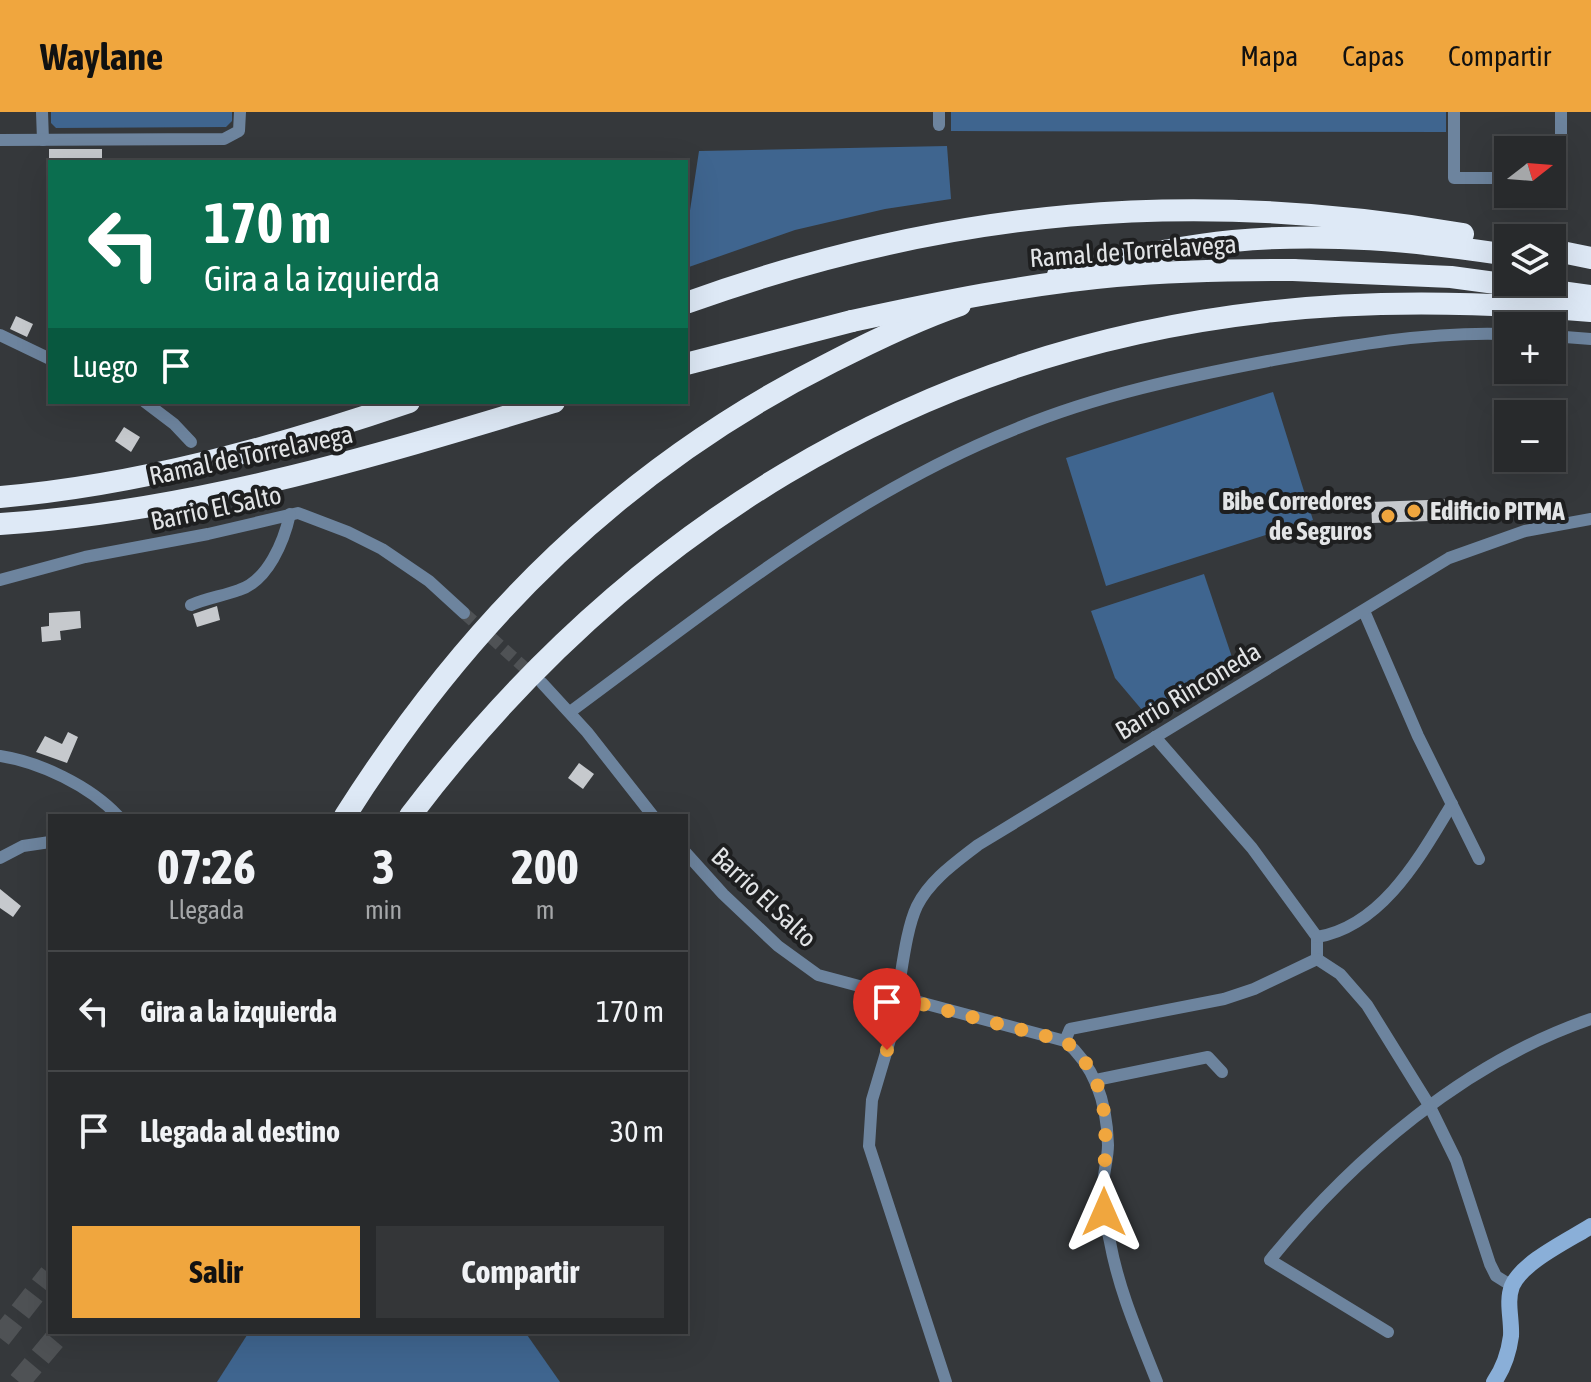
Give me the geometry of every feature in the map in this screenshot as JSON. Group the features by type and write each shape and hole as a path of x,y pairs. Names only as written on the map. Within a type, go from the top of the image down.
{"highway":[{"name":"Ramal de Torrelavega","path":"688,302 764,277 887,243 1011,221 1117,210 1208,208 1315,213 1381,220 1494,240"},
{"path":"346,814 441,678 501,610 564,546 637,483 691,444 801,377 854,351 950,308 1032,282 1196,246 1259,239 1322,237 1494,253"},
{"path":"1566,253 1591,258"},
{"path":"1566,266 1591,270"},
{"name":"Ramal de Torrelavega","path":"688,363 852,321 970,297 1073,281 1162,273 1293,270 1451,277 1591,296"},
{"path":"412,814 517,687 588,618 656,560 744,498 788,472 861,433 965,385 1006,369 1088,345 1176,325 1265,312 1409,303 1591,311"},
{"name":"Ramal de Torrelavega","path":"0,497 104,483 207,461 304,436 403,404"},
{"name":"Ramal de Torrelavega","path":"0,524 85,517 240,490 353,463 547,404"}],"street":[{"path":"42,112 43,140"},
{"path":"0,140 224,139 239,131 240,112"},
{"path":"1454,112 1454,178 1494,178"},
{"path":"1561,112 1561,136"},
{"path":"570,712 746,582 833,524 934,466 1019,427 1177,379 1328,348 1430,336 1494,334"},
{"path":"0,335 48,358"},
{"path":"1566,337 1591,339"},
{"path":"148,404 191,442"},
{"path":"191,605 242,590 253,581 279,549 286,535 290,514"},
{"name":"Barrio El Salto","path":"0,580 85,557 208,534 290,514 308,515 382,549 429,581 464,613"},
{"name":"Barrio Rinconeda","path":"946,1382 869,1146 872,1100 899,998 916,909 928,889 948,868 978,845 1449,558 1525,531 1591,519"},
{"path":"1364,611 1418,736 1479,859"},
{"path":"542,683 570,712 651,814"},
{"path":"1155,737 1252,848 1317,937 1317,959"},
{"path":"0,756 34,764 55,774 115,814"},
{"path":"1317,937 1331,934 1367,913 1394,889 1418,860 1452,804"},
{"path":"0,858 23,846 48,842"},
{"name":"Barrio El Salto","path":"688,855 778,946 818,975 1065,1041"},
{"path":"1157,1382 1127,1305 1110,1246 1103,1188 1108,1146 1104,1107 1096,1080 1082,1055 1065,1041 1070,1029 1224,999 1254,989 1317,959"},
{"path":"1317,959 1340,974 1367,1005 1429,1105 1456,1160 1490,1264 1496,1276 1512,1286"},
{"path":"1388,1332 1270,1260 1303,1220 1429,1105 1521,1050 1559,1030 1591,1019"},
{"path":"1096,1080 1208,1057 1222,1072"},
{"path":"1496,1381 1511,1336 1512,1286 1527,1267 1591,1226"}],"shaded area":[{"path":"51,112 232,112 232,121 226,127 56,128 51,123"},
{"path":"951,112 1446,112 1446,132 951,131"},
{"path":"947,146 951,199 885,209 795,230 688,267 688,217 699,151"},
{"path":"1273,392 1313,520 1106,586 1066,458"},
{"path":"1204,574 1237,672 1153,723 1115,678 1091,611"},
{"path":"248,1334 526,1334 560,1382 217,1382"}],"building":[{"path":"49,149 102,149 102,160 49,160"},
{"path":"16,316 33,324 27,337 10,329"},
{"path":"124,427 140,437 131,452 115,441"},
{"name":"Edificio PITMA","path":"1457,499 1458,520 1372,523 1371,502"},
{"path":"217,606 220,620 197,627 193,614"},
{"path":"80,611 81,628 60,631 61,640 42,642 41,627 49,626 49,613"},
{"path":"68,732 78,737 67,763 36,752 45,736 62,744"},
{"path":"579,763 594,774 583,789 568,778"},
{"path":"0,889 21,906 13,917 0,908"}],"tunnel":[{"path":"464,613 536,678"},
{"path":"0,1338 48,1277"},
{"path":"19,1382 59,1334"}],"place":[{"name":"Edificio PITMA","path":"1414,511"},
{"name":"Bibe Corredores de Seguros","path":"1388,516"}],"route":[{"path":"887,1050 902,999 1065,1041 1082,1055 1096,1080 1104,1107 1108,1146 1103,1188 1104,1212"}]}
